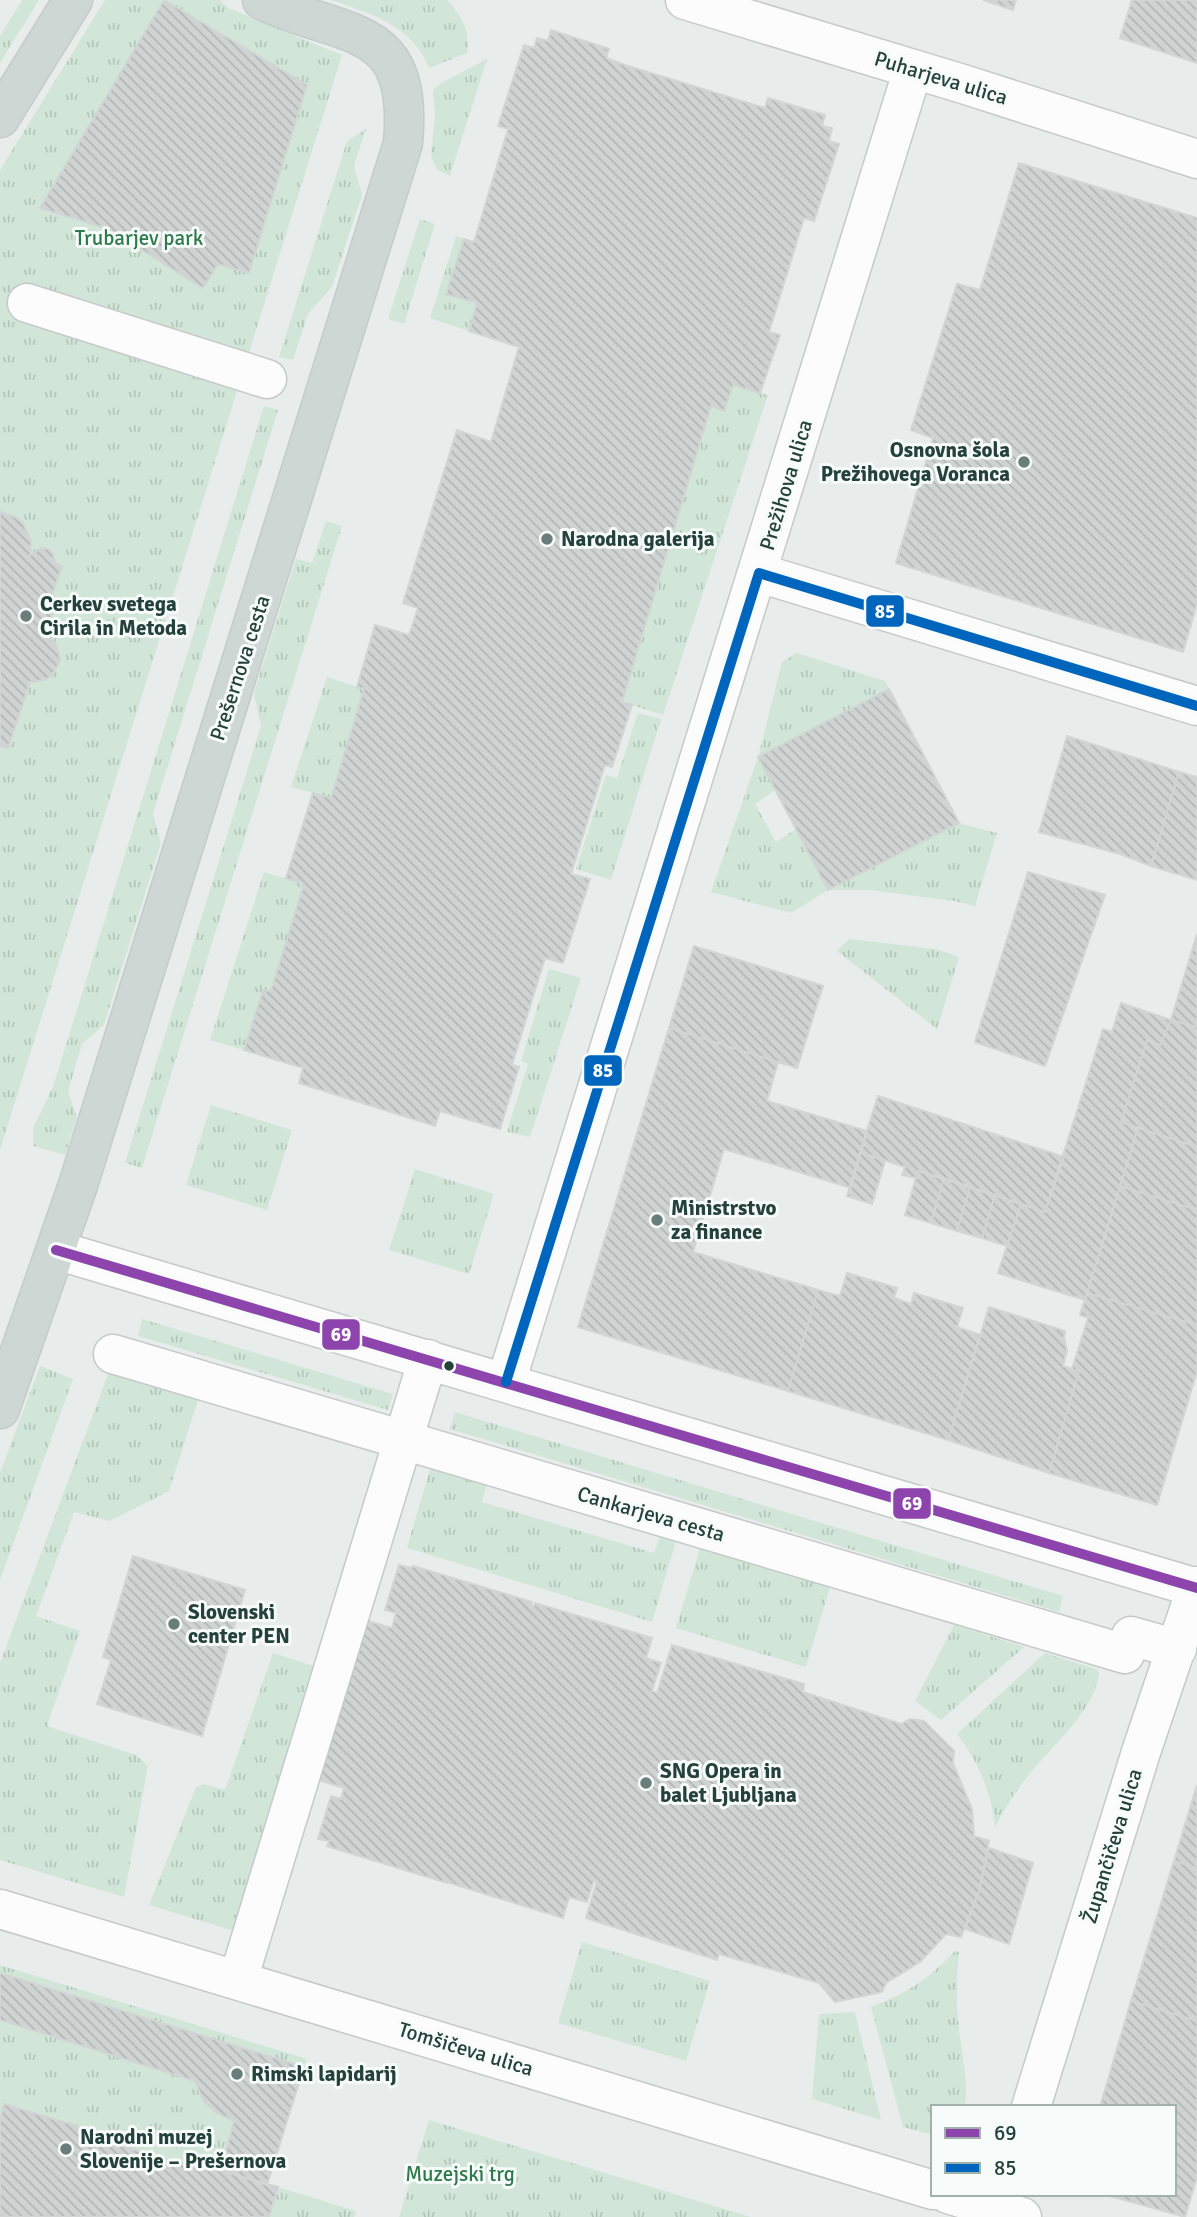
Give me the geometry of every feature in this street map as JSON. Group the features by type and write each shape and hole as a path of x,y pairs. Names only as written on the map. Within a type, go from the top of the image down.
{"main road":[{"path":"0,118 73,0"},
{"name":"Prešernova cesta","path":"0,1409 57,1250 403,144 405,120 401,82 387,54 359,35 262,0"}],"street":[{"name":"Puharjeva ulica","path":"685,0 1197,159"},
{"name":"Prežihova ulica","path":"506,1382 759,573 913,69"},
{"path":"27,303 267,379"},
{"path":"759,573 1197,706"},
{"path":"57,1250 1197,1587"},
{"name":"Cankarjeva cesta","path":"113,1354 1125,1654 1131,1636 1177,1649"},
{"path":"238,1980 428,1359"},
{"name":"Župančičeva ulica","path":"1032,2105 1141,1752 1197,1587"},
{"name":"Tomšičeva ulica","path":"0,1909 931,2189"},
{"path":"957,2196 1009,2207"}],"green space":[{"path":"22,0 39,0 0,63 0,36"},
{"name":"Trubarjev park","path":"105,0 220,0 228,8 342,55 0,1150 0,170"},
{"path":"331,0 447,0 464,24 468,38 467,53 429,68 422,53 401,31 375,16"},
{"path":"487,59 450,176 437,169 431,156 435,114 433,90"},
{"path":"366,129 354,166 362,195 332,287 308,314 293,360 279,357 347,141"},
{"path":"420,219 435,224 404,324 388,319"},
{"path":"456,236 474,242 456,296 477,303 469,331 430,318"},
{"path":"733,385 768,395 663,715 622,702 711,406 724,411"},
{"path":"264,406 278,410 153,814 161,843 104,1025 82,1044 68,1091 77,1118 65,1155 33,1146 33,1128 53,1087"},
{"path":"326,521 342,526 142,1168 125,1163 261,726 254,693 296,559 312,563"},
{"path":"797,653 885,681 889,689 758,757 782,662"},
{"path":"327,677 364,689 331,798 291,787"},
{"path":"638,713 661,719 611,880 576,869 606,775 617,778"},
{"path":"758,757 775,790 755,804 776,842 796,829 828,890 791,913 711,892"},
{"path":"959,823 997,833 975,906 870,890 828,890"},
{"path":"264,872 304,884 271,991 263,990 244,1050 210,1040"},
{"path":"849,939 936,949 959,957 937,1029 837,951"},
{"path":"549,969 581,978 530,1137 507,1132 528,1064 521,1061"},
{"path":"211,1105 292,1130 267,1210 186,1185"},
{"path":"415,1169 494,1194 469,1274 389,1250"},
{"path":"142,1319 393,1394 388,1410 138,1336"},
{"path":"40,1366 73,1379 0,1580 0,1473"},
{"path":"111,1366 200,1394 169,1491 110,1521 74,1512 36,1616 80,1631 47,1726 136,1755 148,1766 124,1897 0,1860 0,1663"},
{"path":"455,1412 1063,1596 1059,1612 450,1429"},
{"path":"431,1466 487,1483 482,1502 654,1553 660,1537 676,1541 652,1622 407,1548"},
{"path":"700,1548 830,1587 806,1667 676,1628"},
{"path":"954,1625 1024,1647 941,1720 915,1701"},
{"path":"273,1653 317,1667 237,1932 149,1905 196,1787 204,1784 225,1790"},
{"path":"1045,1653 1096,1669 1099,1673 1096,1686 1082,1713 1026,1778 995,1827 983,1778 957,1734"},
{"path":"582,1942 710,1981 686,2061 558,2023"},
{"path":"955,1951 959,1952 957,2002 966,2096 965,2105 931,2105 931,2134 903,2127 871,2007 896,1996 936,1970"},
{"path":"0,1965 307,2059 304,2067 0,1973"},
{"path":"855,2012 881,2120 812,2099 819,2014"},
{"path":"0,2020 195,2081 204,2101 234,2121 221,2170 205,2166 204,2170 78,2133 79,2126 5,2104 0,2119"},
{"name":"Muzejski trg","path":"429,2120 751,2217 399,2217"},
{"path":"278,2187 356,2211 354,2217 269,2217"}],"building":[{"path":"164,0 307,85 249,273 218,264 203,288 108,229 40,208"},
{"path":"983,0 1016,0 1013,10"},
{"path":"1132,0 1197,0 1197,63 1120,38"},
{"name":"Narodna galerija","path":"551,30 609,49 606,58 625,65 765,108 768,98 825,115 822,126 832,128 829,141 839,144 814,221 804,218 769,332 780,335 760,393 733,385 724,411 711,406 622,702 632,705 612,767 605,765 571,874 590,879 563,963 545,958 512,1065 519,1067 500,1129 440,1111 435,1126 299,1083 303,1068 244,1050 263,990 271,991 304,884 286,878 313,793 331,798 364,689 357,687 375,625 409,635 418,608 403,603 457,430 491,442 519,347 469,331 477,303 446,294 464,239 474,242 508,129 498,126 524,45 534,48 537,38 548,41"},
{"name":"Osnovna šola Prežihovega Voranca","path":"1019,163 1197,218 1197,604 1183,652 896,563 933,438 911,430 957,284 980,290"},
{"name":"Cerkev svetega Cirila in Metoda","path":"0,512 23,523 31,542 30,555 41,548 48,549 53,554 55,563 62,566 52,596 58,598 45,634 56,644 60,659 51,676 45,680 30,682 8,748 0,746"},
{"path":"889,689 959,823 828,890 758,757"},
{"path":"1067,736 1179,772 1151,866 1120,854 1039,832"},
{"path":"1179,772 1197,777 1197,880 1151,866"},
{"path":"1028,872 1105,895 1045,1066 975,1042"},
{"path":"1197,934 1197,1027 1171,1020"},
{"path":"694,946 823,986 797,1068 669,1028"},
{"path":"1121,1003 1171,1020 1160,1045 1147,1040 1121,1122 1138,1128 1085,1300 998,1273 1021,1204 1045,1212 1103,1029 1112,1032"},
{"path":"1171,1020 1197,1027 1197,1147 1121,1122 1147,1040 1160,1045"},
{"name":"Ministrstvo za finance","path":"669,1028 778,1062 767,1101 867,1131 851,1188 724,1149 693,1252 818,1290 788,1391 578,1327"},
{"path":"878,1096 1064,1157 1045,1212 918,1171 916,1178 902,1175 905,1167 860,1152"},
{"path":"1138,1128 1197,1147 1197,1210 1120,1186"},
{"path":"860,1152 885,1161 872,1204 847,1196"},
{"path":"918,1171 944,1178 931,1223 905,1215"},
{"path":"944,1178 970,1187 957,1231 931,1223"},
{"path":"1120,1186 1197,1210 1197,1325 1087,1293"},
{"path":"970,1187 995,1195 982,1238 957,1231"},
{"path":"995,1195 1021,1204 1007,1246 982,1238"},
{"path":"847,1273 897,1288 894,1298 911,1304 914,1293 963,1308 957,1327 980,1335 948,1440 788,1391 818,1290 840,1296"},
{"path":"1087,1293 1197,1325 1197,1371 1157,1505 1049,1473 1079,1371 1072,1369 1088,1318 1080,1315"},
{"path":"989,1307 1065,1331 1067,1351 1063,1366 1079,1371 1049,1473 948,1440"},
{"name":"Slovenski center PEN","path":"133,1556 245,1590 202,1736 97,1704 111,1660 103,1657"},
{"name":"SNG Opera in balet Ljubljana","path":"399,1565 411,1568 413,1566 532,1602 531,1605 534,1606 535,1603 652,1638 646,1658 661,1663 652,1691 657,1693 672,1645 804,1684 803,1692 901,1724 910,1719 924,1721 954,1751 953,1763 972,1809 974,1836 989,1841 979,1891 961,1937 946,1934 920,1962 886,1983 882,1992 835,2002 819,1983 719,1954 717,1960 586,1918 597,1881 594,1880 587,1902 569,1897 563,1918 327,1846 329,1841 318,1839 331,1796 341,1799 344,1788 316,1779 364,1620 392,1628 396,1613 385,1610"},
{"path":"1197,1785 1197,1868 1174,1861"},
{"path":"989,1848 1033,1863 1009,1944 965,1929 979,1891"},
{"path":"1174,1861 1197,1868 1197,2021 1131,2001"},
{"name":"Rimski lapidarij","path":"0,1973 304,2067 267,2185 221,2170 234,2121 217,2113 204,2102 195,2081 0,2020"},
{"path":"1131,2001 1197,2021 1197,2177 1185,2217 1110,2196 1176,2196 1176,2105 1101,2105"},
{"name":"Narodni muzej Slovenije – Prešernova","path":"4,2104 80,2127 78,2133 204,2170 205,2166 278,2187 269,2217 0,2217 0,2119"}],"transit line":[{"name":"85","path":"506,1382 759,573 1197,706"},
{"name":"69","path":"56,1250 1197,1588"}],"place":[{"name":"Osnovna šola Prežihovega Voranca","path":"1024,462"},
{"name":"Narodna galerija","path":"547,539"},
{"name":"Cerkev svetega Cirila in Metoda","path":"26,616"},
{"name":"Ministrstvo za finance","path":"657,1220"},
{"name":"Slovenski center PEN","path":"174,1624"},
{"name":"SNG Opera in balet Ljubljana","path":"646,1783"},
{"name":"Rimski lapidarij","path":"237,2074"},
{"name":"Narodni muzej Slovenije – Prešernova","path":"66,2149"}]}
